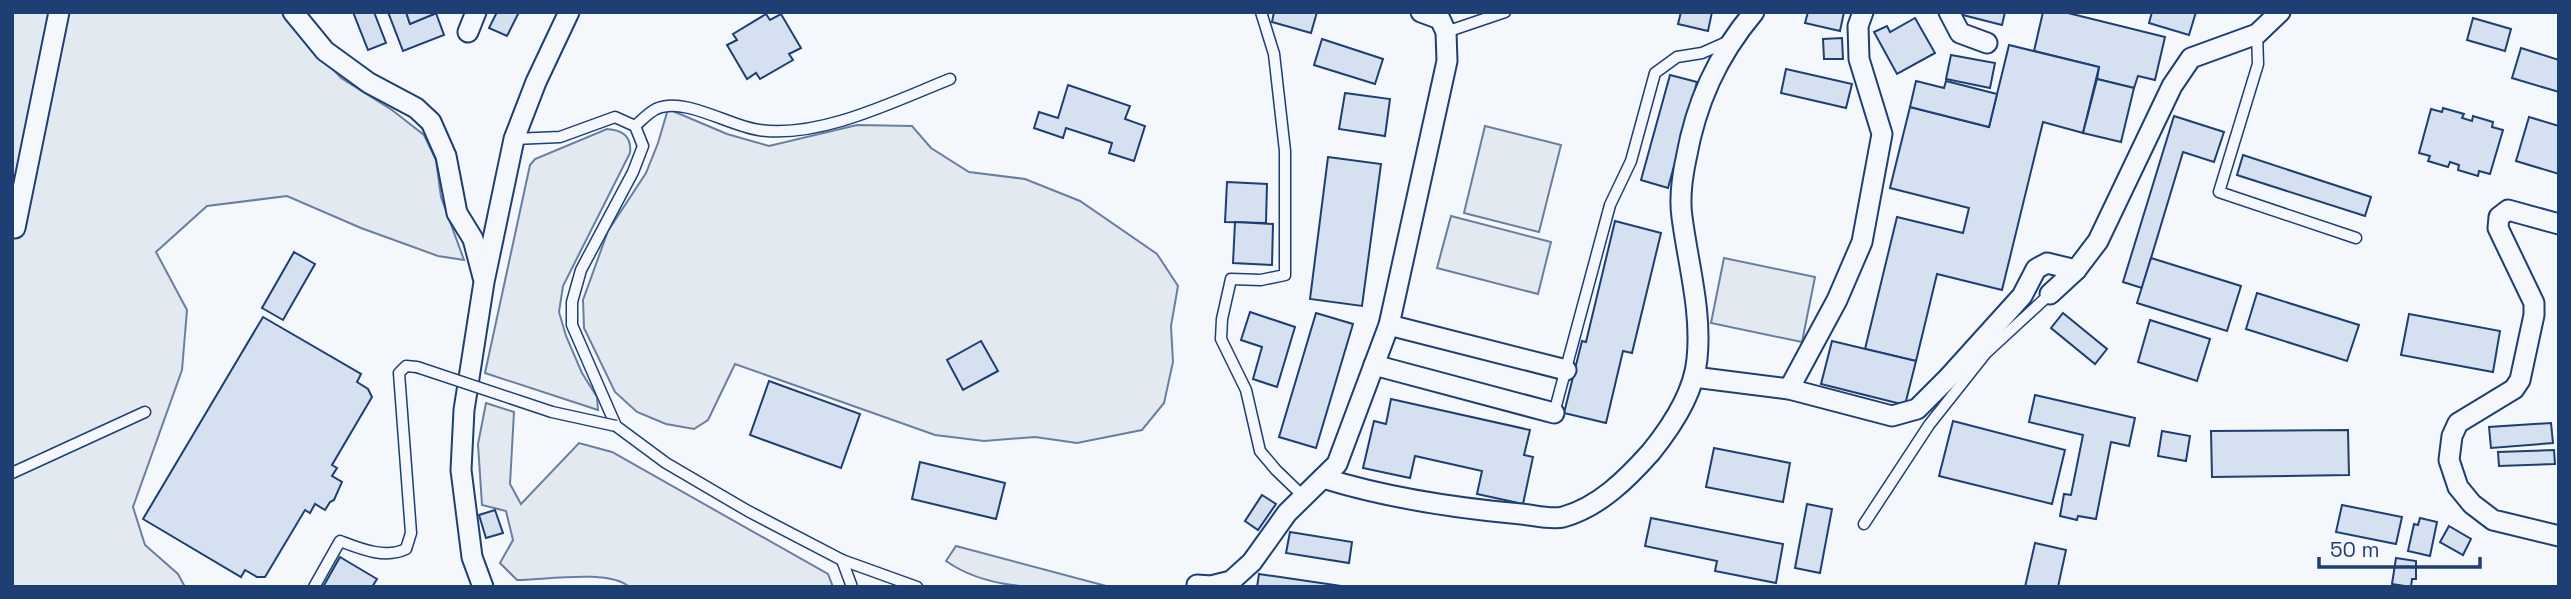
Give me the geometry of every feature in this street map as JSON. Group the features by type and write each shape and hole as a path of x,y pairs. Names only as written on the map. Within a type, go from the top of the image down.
{"street":[{"path":"12,228 15,228 59,12"},
{"path":"293,12 325,51 369,83 416,108 432,122 446,156 457,213 473,239 484,282"},
{"path":"468,32 476,12"},
{"path":"485,585 472,557 461,470 464,410 484,282 514,139 536,82 569,12"},
{"path":"1197,585 1212,586 1231,581 1252,562 1287,513 1337,464 1389,325 1447,61 1446,32 1440,19 1421,12"},
{"path":"1323,478 1455,508 1561,518 1592,503 1625,481 1671,428 1694,377 1697,358 1696,298 1681,214 1681,187 1691,129 1707,82 1732,40 1754,12"},
{"path":"1789,389 1836,300 1862,242 1882,134 1859,59 1858,26 1863,12"},
{"path":"1949,12 1960,33 1987,43"},
{"path":"2050,294 2076,270 2098,241 2172,86 2190,58 2257,34 2280,12"},
{"path":"2559,224 2508,210 2499,217 2498,228 2534,303 2534,314 2520,380 2514,389 2458,424 2452,436 2449,460 2458,487 2472,505 2493,520 2559,536"},
{"path":"1694,377 1789,389 1892,416 1917,409 2022,296 2036,269 2047,263 2076,270"},
{"path":"1389,325 1566,370"},
{"path":"1374,365 1554,413"}],"lane":[{"path":"1261,12 1274,54 1285,151 1285,275 1261,280 1231,279 1222,319 1221,339 1246,390 1261,451 1304,497"},
{"path":"1446,32 1505,12"},
{"path":"2257,34 2258,64 2219,192 2356,238"},
{"path":"1554,413 1610,205 1631,161 1655,73 1677,57 1702,53 1732,40"},
{"path":"635,126 655,109 674,104 760,130 807,129 854,117 950,79"},
{"path":"514,139 560,137 615,117 635,126 643,146 633,172 581,270 572,302 572,325 616,425"},
{"path":"1864,524 1929,425 1986,353 2050,294"},
{"path":"314,587 340,541 365,550 395,554 406,549 411,533 399,373 406,366 552,412 616,425 666,463 748,510 842,560 917,587"},
{"path":"12,473 145,411"},
{"path":"842,560 852,587"}],"shaded area":[{"path":"12,12 281,12 341,78 392,110 424,135 436,160 441,197 464,260 438,256 361,228 287,196 207,206 156,252 187,310 182,370 133,507 145,545 178,574 185,587 12,587"},
{"path":"668,109 727,134 769,146 857,125 912,126 931,148 969,172 1025,179 1080,201 1157,254 1178,286 1171,326 1173,362 1164,403 1142,430 1077,443 1035,437 984,441 935,435 735,364 708,420 694,429 666,424 637,412 615,392 584,328 583,300 608,231 646,173"},
{"path":"1485,126 1561,145 1539,232 1464,213"},
{"path":"607,129 617,131 628,138 630,153 563,286 559,312 582,373 597,397 598,410 485,373 530,165 535,159"},
{"path":"1451,216 1551,242 1538,294 1437,268"},
{"path":"1724,258 1815,277 1802,342 1711,323"},
{"path":"486,403 514,412 510,484 521,504 579,443 612,452 828,574 833,587 629,587 607,578 592,577 517,580 500,563 513,540 506,511 482,505 478,444"},
{"path":"956,546 1110,587 1025,586 984,579 964,572 946,561"}],"building":[{"path":"353,12 374,12 386,43 368,50"},
{"path":"388,12 406,12 410,24 436,13 444,35 403,51"},
{"path":"406,12 439,12 410,24"},
{"path":"497,12 519,12 507,36 489,28"},
{"path":"1274,12 1317,12 1311,33 1272,22"},
{"path":"1681,12 1712,12 1708,31 1678,24"},
{"path":"1808,12 1844,12 1840,31 1805,23"},
{"path":"2005,12 2002,25 1959,14"},
{"path":"2043,12 2064,12 2165,37 2155,80 2138,76 2134,88 2097,79 2099,67 2034,51"},
{"path":"2152,12 2196,12 2189,35 2149,23"},
{"path":"766,14 770,20 781,14 801,48 789,54 793,60 760,79 756,73 747,79 727,45 737,40 733,34"},
{"path":"1915,18 1935,53 1897,74 1874,32 1887,26 1890,32"},
{"path":"2473,18 2511,29 2505,51 2467,40"},
{"path":"1842,38 1843,59 1824,59 1823,39"},
{"path":"1322,39 1383,59 1375,84 1314,65"},
{"path":"2009,45 2099,67 2083,133 2043,122 2002,290 1937,274 1916,361 1865,349 1897,217 1963,233 1969,208 1890,188 1910,107 1989,127"},
{"path":"2521,48 2559,60 2559,92 2512,78"},
{"path":"1951,55 1995,63 1990,88 1946,79"},
{"path":"1786,69 1852,84 1846,108 1781,93"},
{"path":"1670,75 1697,82 1668,188 1641,180"},
{"path":"2097,79 2134,88 2121,142 2083,133"},
{"path":"1916,81 1944,88 1946,81 1997,94 1989,127 1910,107"},
{"path":"1068,85 1130,106 1125,119 1145,126 1134,161 1109,153 1112,143 1066,128 1063,138 1034,128 1039,112 1058,118"},
{"path":"1345,93 1390,99 1385,136 1339,129"},
{"path":"2443,108 2464,114 2462,118 2472,121 2473,116 2493,122 2492,127 2503,130 2490,174 2479,171 2478,176 2458,170 2459,165 2450,162 2448,167 2428,161 2430,156 2419,153 2431,109 2442,112"},
{"path":"2174,116 2224,132 2214,162 2183,152 2142,288 2123,282"},
{"path":"2529,117 2559,126 2559,174 2516,161"},
{"path":"2243,155 2371,197 2365,216 2237,175"},
{"path":"1328,157 1381,164 1362,306 1310,299"},
{"path":"1227,182 1267,184 1266,223 1225,222"},
{"path":"1615,221 1661,233 1632,353 1623,351 1606,423 1564,413 1582,341 1586,342"},
{"path":"1235,222 1273,224 1272,265 1233,263"},
{"path":"294,252 315,264 283,320 262,308"},
{"path":"2151,258 2241,286 2227,331 2137,303"},
{"path":"2257,293 2359,325 2347,361 2246,329"},
{"path":"1250,312 1295,327 1277,387 1253,379 1262,347 1241,340"},
{"path":"1316,313 1353,324 1316,448 1279,437"},
{"path":"2063,313 2107,349 2095,364 2051,328"},
{"path":"2409,314 2500,331 2493,372 2401,355"},
{"path":"263,317 361,374 357,382 368,389 372,397 332,465 337,468 332,476 342,482 334,500 325,510 315,504 310,513 305,510 265,577 257,577 245,570 241,577 143,519"},
{"path":"2150,320 2210,339 2197,381 2138,362"},
{"path":"981,341 998,371 963,390 947,360"},
{"path":"1832,341 1916,361 1905,405 1821,384"},
{"path":"769,381 860,414 841,468 750,435"},
{"path":"2035,395 2135,418 2129,446 2111,442 2096,519 2078,516 2077,520 2060,516 2064,494 2071,495 2083,435 2029,422"},
{"path":"1391,399 1530,430 1524,455 1533,457 1523,504 1477,494 1482,471 1415,456 1410,478 1363,468 1374,421 1386,424"},
{"path":"1953,421 2065,450 2052,504 1939,476"},
{"path":"2551,423 2553,443 2491,448 2489,427"},
{"path":"2348,430 2349,475 2212,477 2211,431"},
{"path":"2162,431 2190,436 2186,461 2158,456"},
{"path":"1714,448 1790,463 1783,502 1706,487"},
{"path":"2554,450 2555,464 2499,466 2498,452"},
{"path":"920,462 1005,483 996,519 912,499"},
{"path":"1262,495 1276,504 1258,530 1245,521"},
{"path":"1807,504 1832,509 1820,573 1795,568"},
{"path":"2342,505 2402,517 2396,544 2336,532"},
{"path":"495,510 503,533 486,538 479,515"},
{"path":"1651,518 1783,544 1776,583 1715,571 1717,561 1645,546"},
{"path":"2420,518 2437,522 2430,556 2408,551 2414,524 2418,525"},
{"path":"2449,526 2471,539 2463,555 2440,542"},
{"path":"1290,532 1352,542 1349,563 1286,553"},
{"path":"2035,543 2066,550 2058,587 2025,587"},
{"path":"340,557 377,579 372,587 323,587"},
{"path":"2396,558 2416,561 2416,579 2412,579 2411,587 2392,584"},
{"path":"1259,574 1348,587 1257,587"}]}
